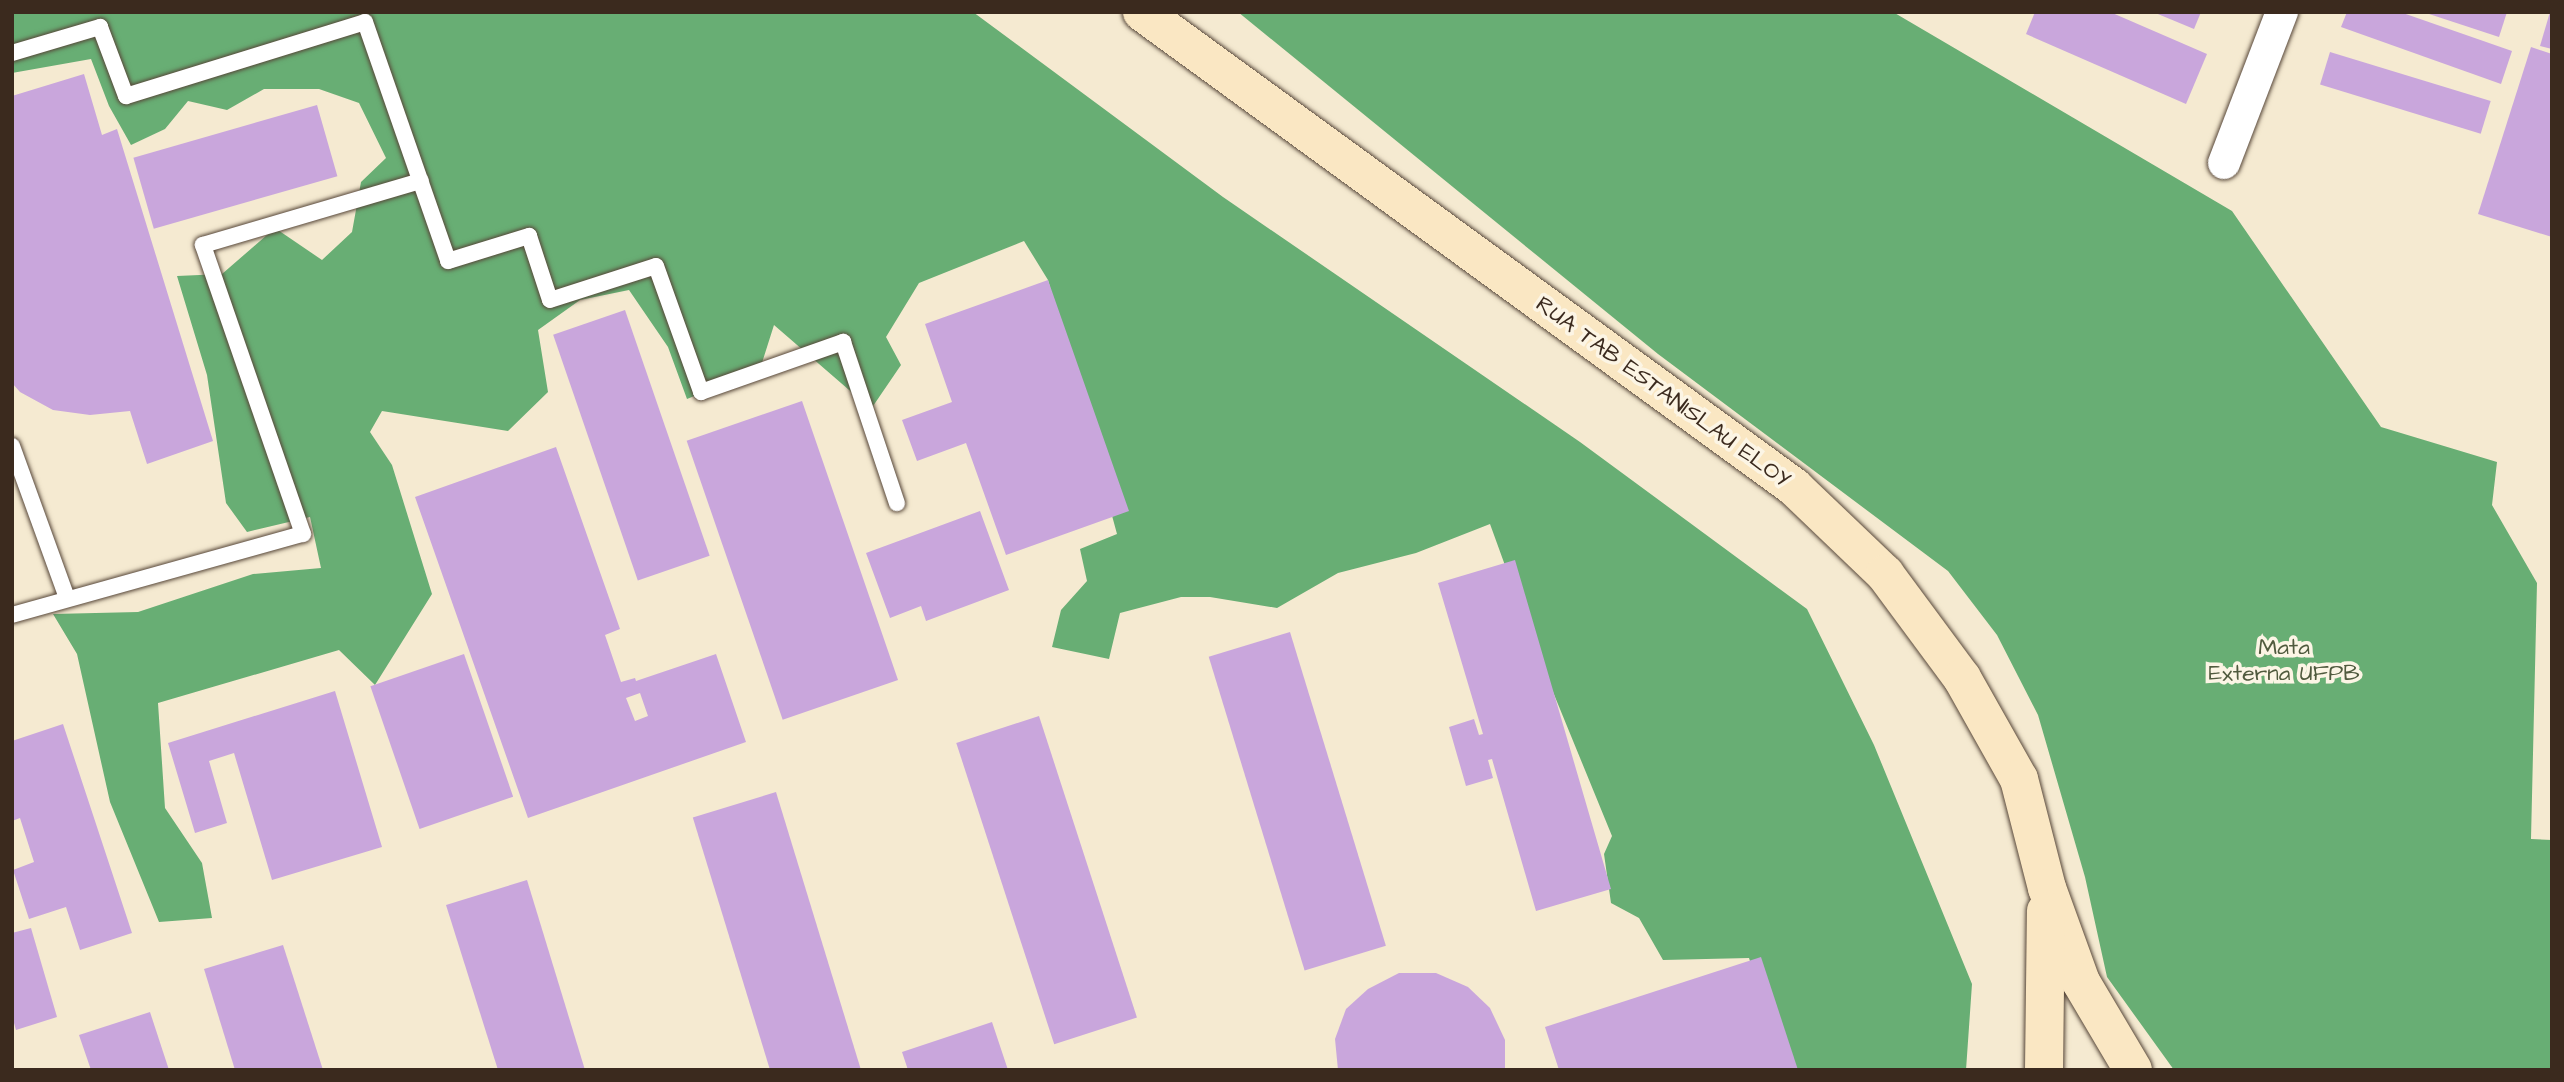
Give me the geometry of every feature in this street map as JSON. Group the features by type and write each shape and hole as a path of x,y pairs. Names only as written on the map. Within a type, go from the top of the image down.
{"street":[{"name":"RUA TAB ESTANISLAU ELOY","path":"1142,12 1794,487 1885,574 1962,678 2019,779 2047,888 2081,982 2133,1070"},
{"path":"2224,163 2282,12"},
{"name":"RUA TAB ESTANISLAU ELOY","path":"2044,1070 2047,888"}],"lane":[{"path":"12,53 100,27 126,96 365,22 447,261 529,236 550,300 656,266 701,392 843,342 897,503"},
{"path":"12,615 303,534 203,245 421,181"},
{"path":"12,446 67,598"}],"green space":[{"path":"12,12 973,12 1223,197 1580,442 1807,609 1874,745 1972,984 1966,1070 1785,1070 1749,958 1663,960 1639,918 1611,903 1604,854 1612,836 1535,648 1490,524 1416,553 1338,573 1277,608 1210,597 1181,597 1120,613 1109,659 1052,647 1061,610 1087,581 1080,549 1117,534 1048,280 1024,241 919,283 886,337 901,365 871,409 774,325 760,369 687,399 668,347 629,290 580,300 538,330 548,392 508,431 382,411 370,432 392,465 432,594 375,685 339,650 158,703 165,808 202,863 212,918 159,922 110,802 77,654 53,614 138,612 253,574 321,568 310,517 247,532 226,503 207,375 177,276 222,274 275,228 322,260 352,232 361,182 386,158 359,103 319,89 264,89 227,110 188,101 165,129 131,145 109,106 91,59 12,73"},
{"name":"Mata Externa UFPB","path":"1238,12 1893,12 2232,211 2381,427 2497,462 2492,505 2537,583 2531,839 2552,840 2552,1070 2174,1070 2107,977 2085,877 2038,715 1997,635 1948,571 1658,354"}],"building":[{"path":"2035,12 2110,12 2207,54 2186,104 2026,34"},
{"path":"2153,12 2201,12 2194,29"},
{"path":"2347,12 2400,12 2512,51 2501,84 2341,27"},
{"path":"2423,12 2507,12 2499,37"},
{"path":"2552,12 2552,49 2540,46"},
{"path":"2531,47 2552,54 2552,237 2478,214"},
{"path":"2330,52 2491,101 2481,134 2320,85"},
{"path":"84,74 102,135 117,129 213,441 147,464 130,411 90,415 53,410 20,392 12,383 12,96"},
{"path":"317,105 337,176 154,229 133,158"},
{"path":"1048,280 1129,511 1006,555 966,443 917,461 902,420 952,402 925,324"},
{"path":"625,310 710,556 638,581 553,335"},
{"path":"802,401 898,680 783,720 687,441"},
{"path":"556,447 620,629 605,635 621,682 635,678 636,681 716,654 746,742 528,818 415,497","holes":["640,693 648,716 635,721 626,698"]},
{"path":"980,511 1009,590 926,621 921,606 890,618 866,553"},
{"path":"1515,560 1611,889 1536,911 1492,759 1488,760 1493,778 1466,786 1449,727 1474,719 1479,735 1483,734 1438,583"},
{"path":"1290,632 1386,946 1305,971 1209,657"},
{"path":"464,654 513,797 420,829 370,686"},
{"path":"335,691 382,847 272,880 234,753 209,761 227,823 195,833 168,743"},
{"path":"1039,716 1137,1017 1054,1044 956,743"},
{"path":"63,724 132,933 80,950 66,907 29,919 13,870 34,862 20,818 12,821 12,741"},
{"path":"776,792 861,1070 770,1070 693,817"},
{"path":"527,880 585,1070 498,1070 446,905"},
{"path":"31,928 57,1017 16,1030 12,1016 12,933"},
{"path":"283,945 323,1070 235,1070 204,969"},
{"path":"1761,957 1798,1070 1559,1070 1545,1027"},
{"path":"1399,973 1436,973 1468,987 1490,1008 1505,1040 1505,1070 1338,1070 1335,1039 1346,1009 1368,989"},
{"path":"150,1012 169,1070 91,1070 79,1035"},
{"path":"992,1022 1008,1070 908,1070 902,1052"}]}
